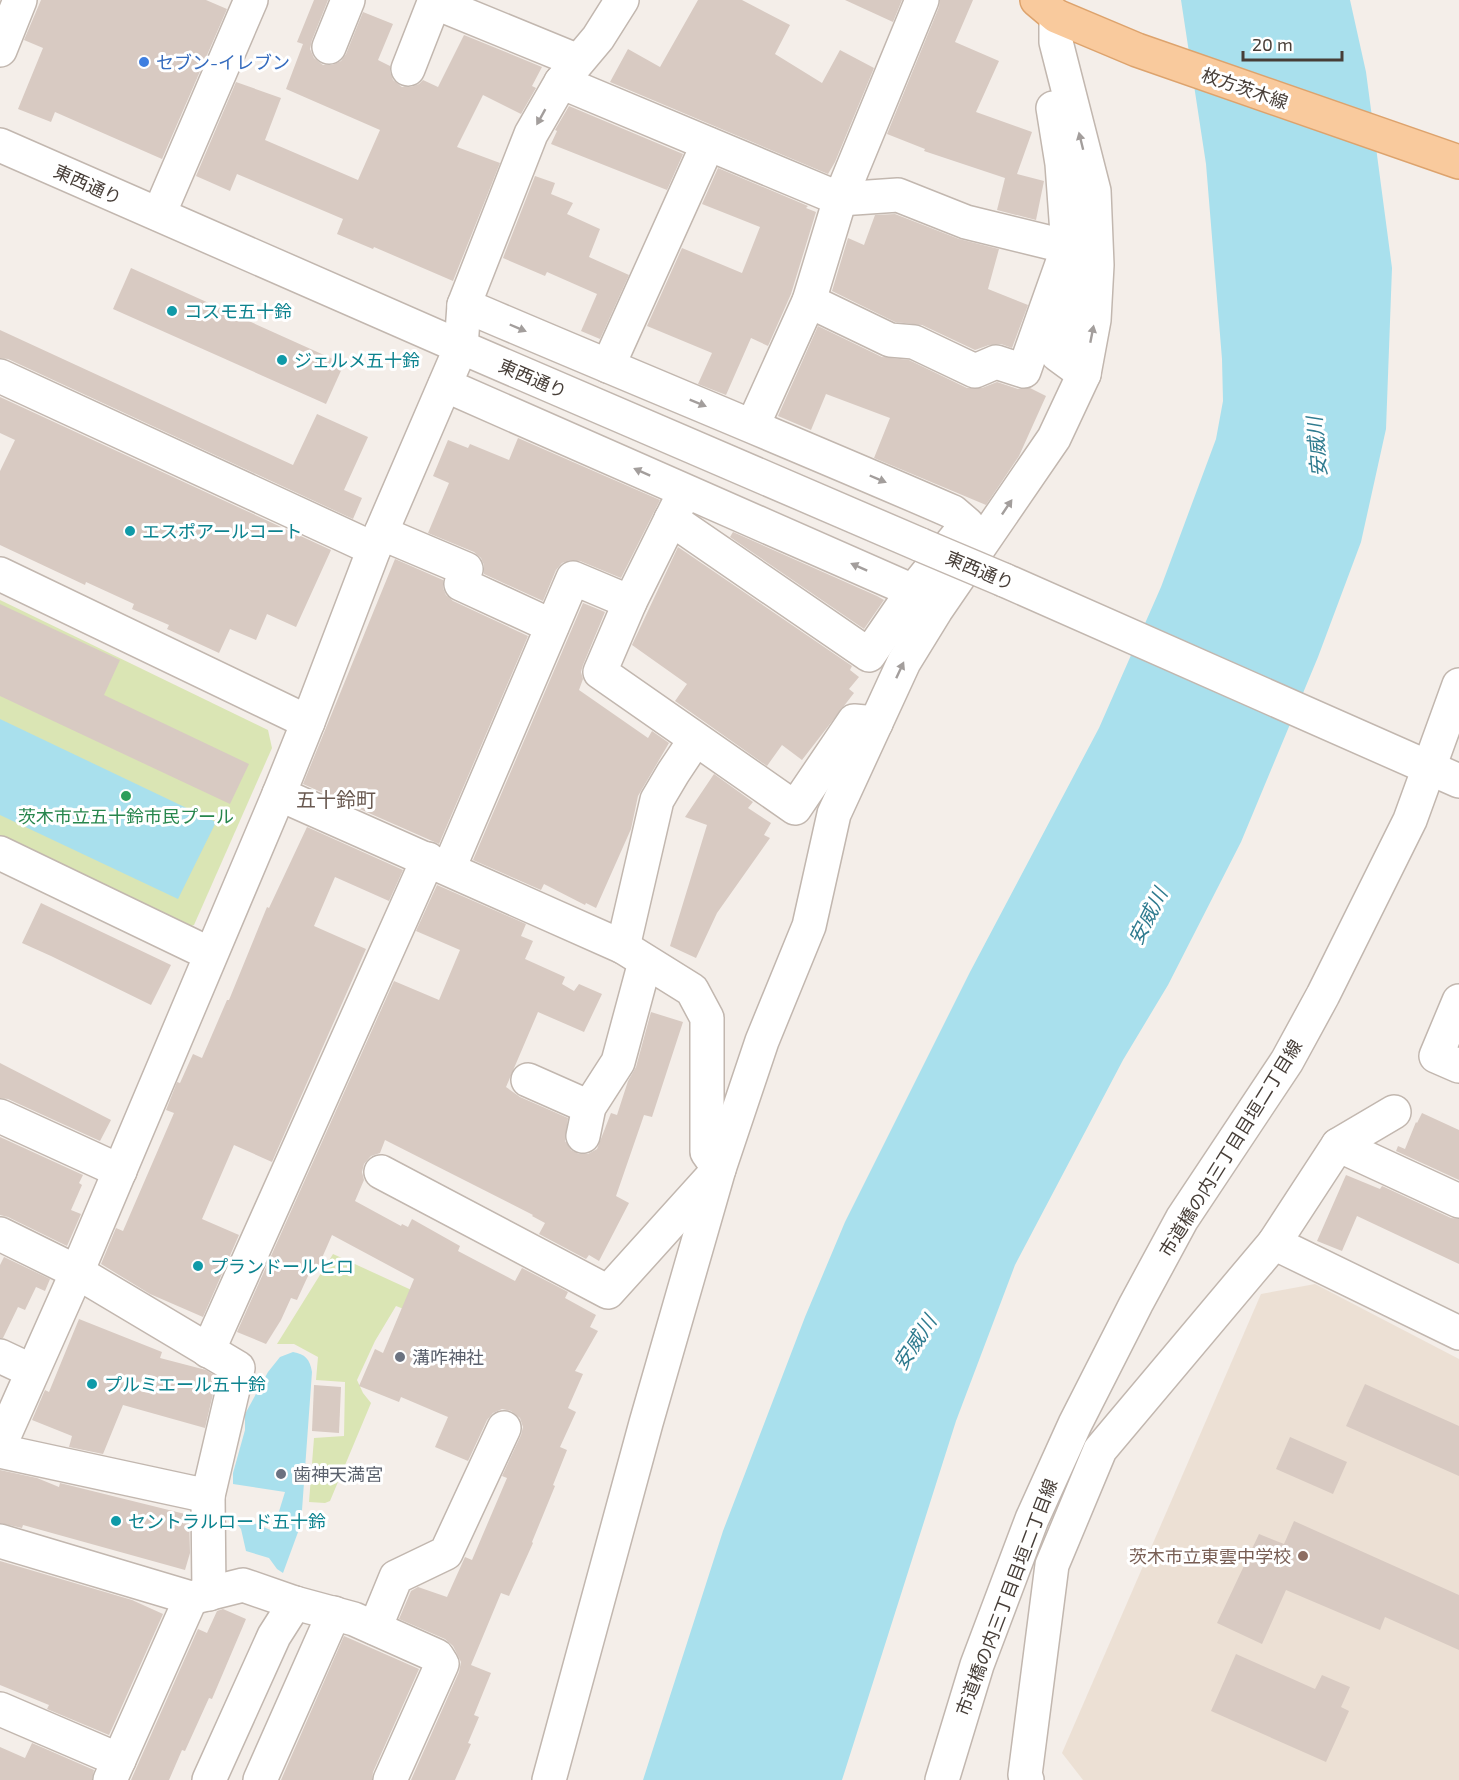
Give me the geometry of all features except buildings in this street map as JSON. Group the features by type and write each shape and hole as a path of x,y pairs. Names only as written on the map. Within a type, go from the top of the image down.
{"main road":[{"name":"枚方茨木線","path":"1046,8 1137,50 1459,162"}],"street":[{"path":"0,50 21,0"},
{"path":"159,214 251,0"},
{"path":"329,46 348,0"},
{"path":"0,1445 77,1272 279,794 378,541 461,347 464,305 531,134 569,71 598,38 622,0"},
{"path":"753,425 809,301 840,199 922,0"},
{"path":"408,69 434,1 708,144 840,199 898,195 966,222 1068,247"},
{"path":"678,505 869,656 925,600 1054,438 1084,374 1094,320 1097,265 1094,191 1046,8"},
{"path":"1059,53 1049,84 1062,164 1068,247 1068,303 1058,355 1084,374"},
{"path":"608,366 708,144"},
{"name":"東西通り","path":"0,145 461,347 1004,580 1459,782"},
{"path":"809,301 890,340 914,342 975,371 996,362 1024,371 1068,247"},
{"path":"464,305 753,425 953,512 967,524 925,600 904,662 834,814 809,926 762,1041 719,1169 646,1423 549,1780"},
{"path":"0,376 378,541 466,569 461,584 552,626"},
{"path":"445,386 678,505 925,600"},
{"path":"678,505 630,602 600,672 795,808 854,721 876,723"},
{"path":"0,574 308,722"},
{"path":"208,1351 573,578 630,602"},
{"name":"市道橋の内三丁目目垣二丁目線","path":"942,1780 977,1665 1032,1519 1075,1424 1182,1219 1287,1061 1323,995 1410,820 1415,762 1459,685"},
{"path":"528,1080 586,1122 618,1062 657,800 695,740"},
{"path":"279,794 438,863 634,954 692,990 707,1018 707,1152 719,1169"},
{"path":"0,852 210,954"},
{"path":"1459,1001 1436,1056 1459,1066"},
{"path":"1027,1780 1025,1775 1052,1565 1100,1450 1274,1243 1338,1145 1394,1112"},
{"path":"0,1116 120,1171"},
{"path":"1338,1145 1459,1201"},
{"path":"381,1172 608,1292 719,1169"},
{"path":"0,1234 77,1272 238,1368 208,1496 200,1596 114,1770 0,1709"},
{"path":"1274,1243 1459,1333"},
{"path":"0,1356 32,1371"},
{"path":"375,1628 396,1577 446,1553 504,1428"},
{"path":"0,1451 208,1496"},
{"path":"1048,1484 1078,1499"},
{"path":"0,1541 200,1596 243,1585 375,1628 437,1656 442,1664 390,1780"},
{"path":"209,1780 274,1636 295,1603"},
{"path":"260,1780 334,1613"}],"shaded area":[{"name":"茨木市立東雲中学校","path":"1315,1284 1459,1359 1459,1780 1083,1780 1062,1753 1261,1294"}],"green space":[{"name":"茨木市立五十鈴市民プール","path":"0,600 268,730 272,748 194,925 180,930 0,844"},
{"path":"333,1254 518,1339 472,1335 396,1306 375,1341 357,1380 371,1403 330,1501 309,1502 314,1438 344,1436 345,1382 316,1380 318,1357 294,1344 277,1344"}],"water":[{"name":"安威川","path":"1181,0 1350,0 1366,72 1392,268 1386,429 1361,542 1318,657 1241,842 1168,985 1123,1060 1015,1265 956,1421 842,1780 643,1780 723,1531 805,1317 845,1222 970,972 1099,728 1161,587 1216,439 1223,401 1222,359 1206,164"},
{"path":"0,719 216,822 178,899 0,815"},
{"path":"293,1352 306,1358 312,1372 301,1524 283,1573 269,1558 246,1551 241,1529 230,1516 273,1531 285,1492 233,1484 233,1473 245,1430 245,1414 268,1372 280,1357"}],"place":[{"name":"セブン-イレブン","path":"144,62"},
{"name":"コスモ五十鈴","path":"172,311"},
{"name":"ジェルメ五十鈴","path":"282,360"},
{"name":"エスポアールコート","path":"130,531"},
{"name":"茨木市立五十鈴市民プール","path":"126,796"},
{"name":"プランドールヒロ","path":"198,1266"},
{"name":"溝咋神社","path":"400,1357"},
{"name":"プルミエール五十鈴","path":"92,1384"},
{"name":"歯神天満宮","path":"281,1474"},
{"name":"セントラルロード五十鈴","path":"116,1521"},
{"name":"茨木市立東雲中学校","path":"1303,1556"}],"district":[{"name":"五十鈴町","path":"336,799"}]}
